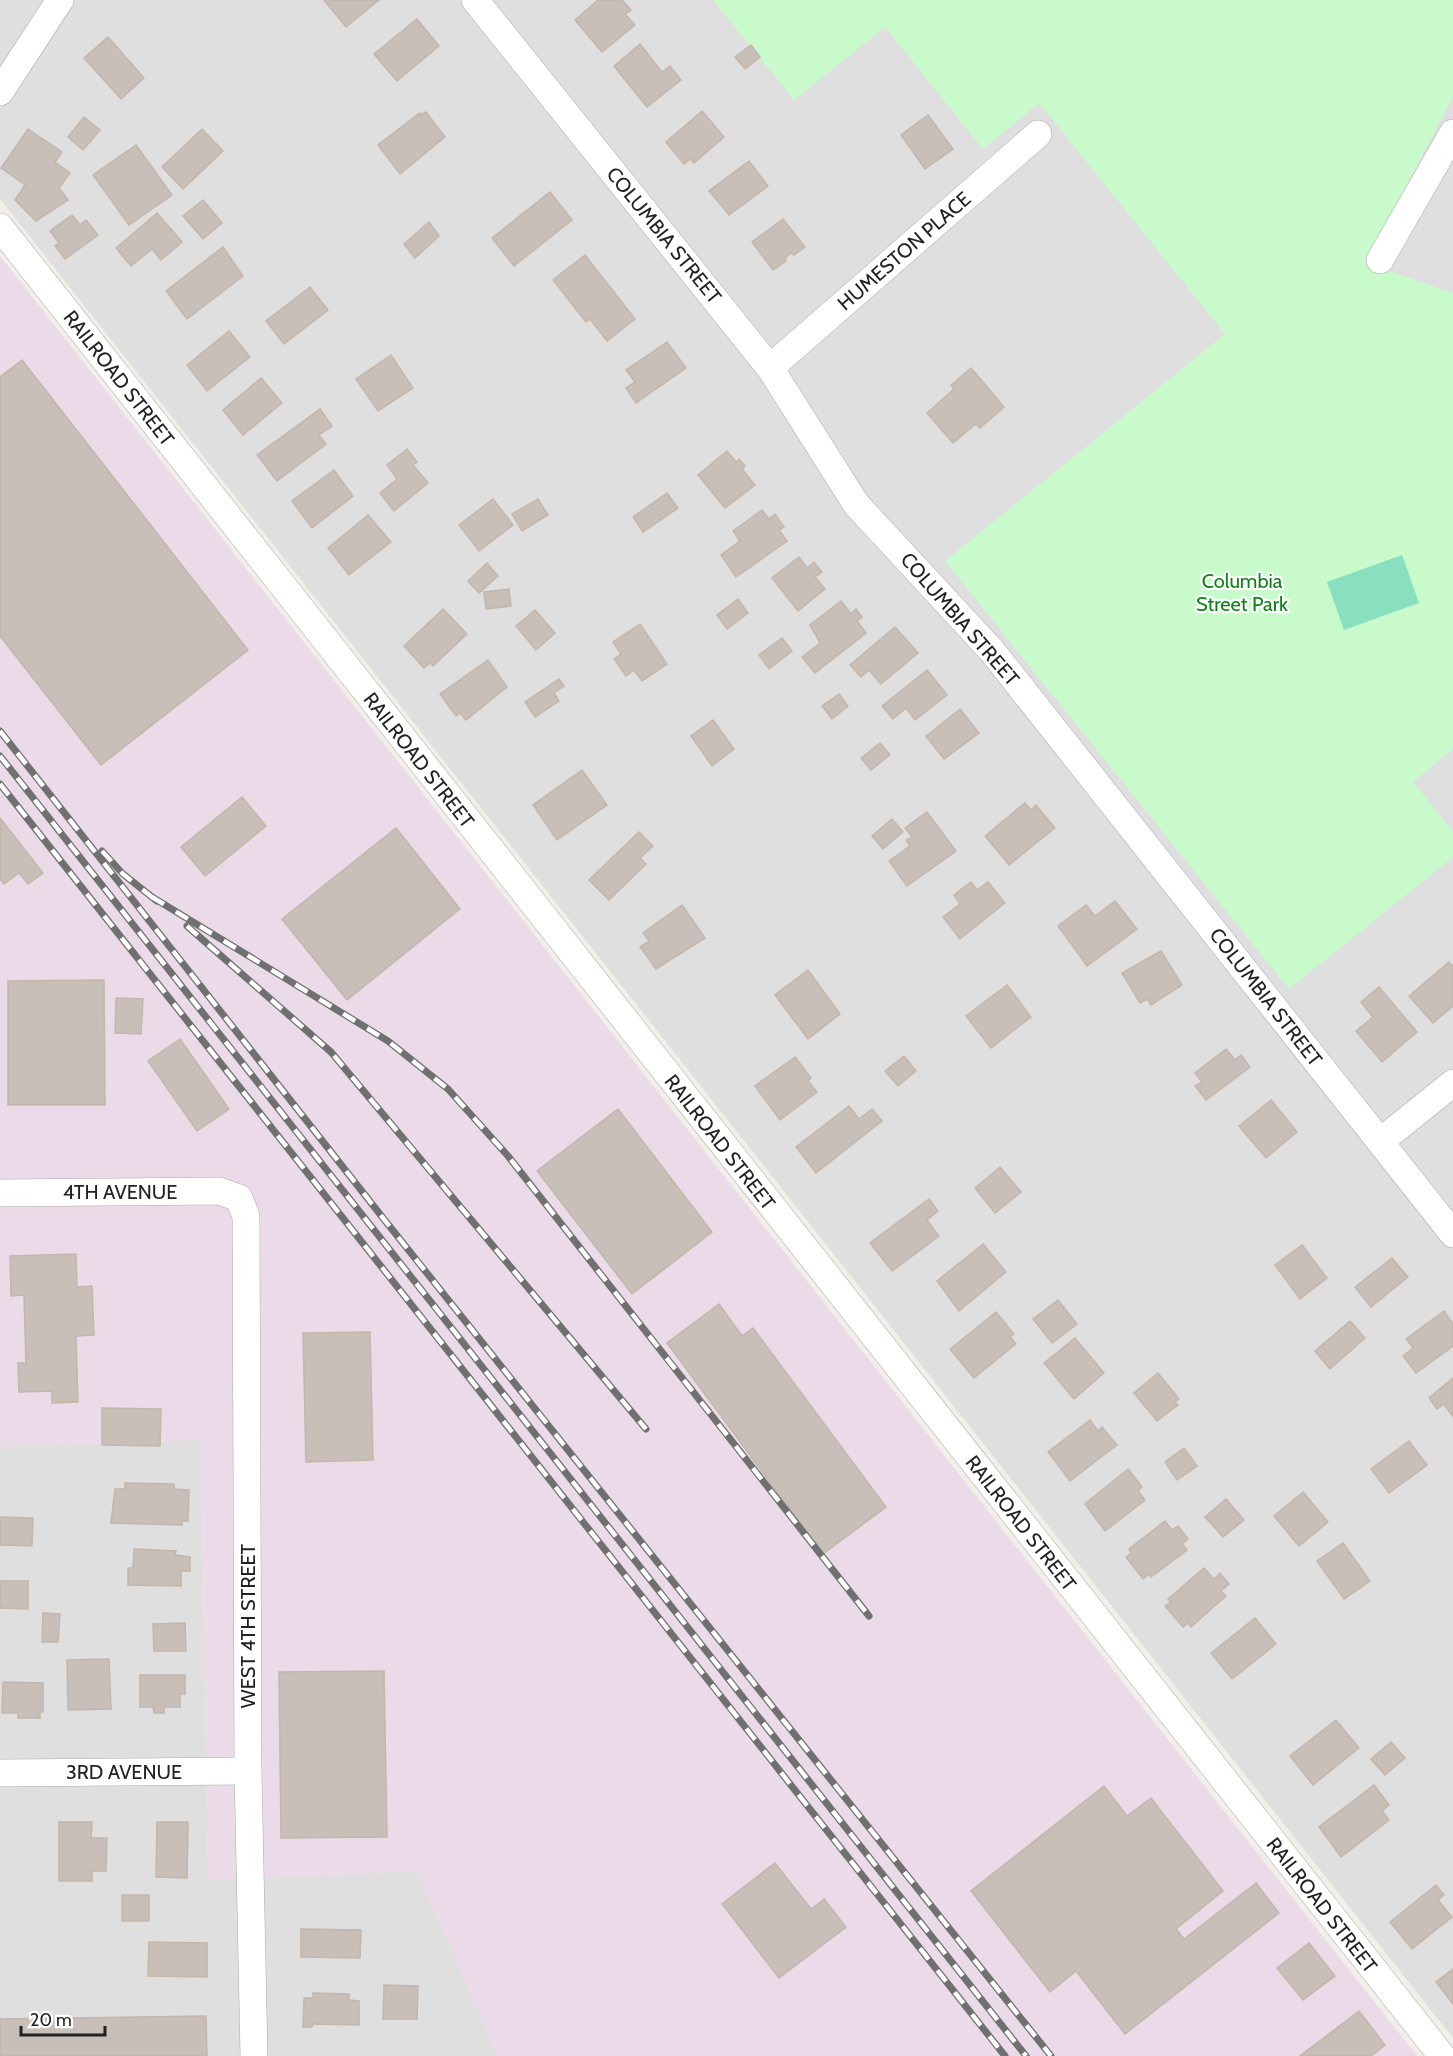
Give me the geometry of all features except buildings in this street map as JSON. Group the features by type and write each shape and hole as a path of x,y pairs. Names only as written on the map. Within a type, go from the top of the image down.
{"street":[{"path":"0,92 60,0"},
{"name":"COLUMBIA STREET","path":"476,0 770,368 856,504 992,651 1453,1234"},
{"name":"HUMESTON PLACE","path":"770,368 1038,134"},
{"path":"1380,260 1453,134"},
{"name":"RAILROAD STREET","path":"0,227 1442,2056"},
{"path":"1381,1142 1453,1083"},
{"name":"4TH AVENUE","path":"0,1193 219,1191 238,1198"},
{"name":"WEST 4TH STREET","path":"238,1198 246,1216 248,1771 254,2056"},
{"name":"3RD AVENUE","path":"0,1773 248,1771"}],"shaded area":[{"path":"0,0 1453,0 1453,2038 0,199"},
{"path":"0,256 1417,2056 498,2056 416,1871 208,1880 201,1440 0,1447"},
{"path":"201,1440 208,1880 417,1871 498,2056 0,2056 0,1447"}],"green space":[{"name":"Columbia Street Park","path":"713,0 1453,0 1453,97 1366,263 1453,293 1453,749 1413,782 1453,832 1453,857 1289,989 945,561 1225,334 1039,103 983,149 885,27 794,100"},
{"path":"1402,555 1419,603 1344,630 1327,582"}],"railway":[{"path":"0,731 383,1218 1051,2056"},
{"path":"0,756 1026,2056"},
{"path":"0,784 1005,2056"},
{"path":"102,851 123,874 157,901"},
{"path":"152,897 388,1041 448,1089 508,1156 869,1616"},
{"path":"187,926 331,1052 646,1429"}]}
